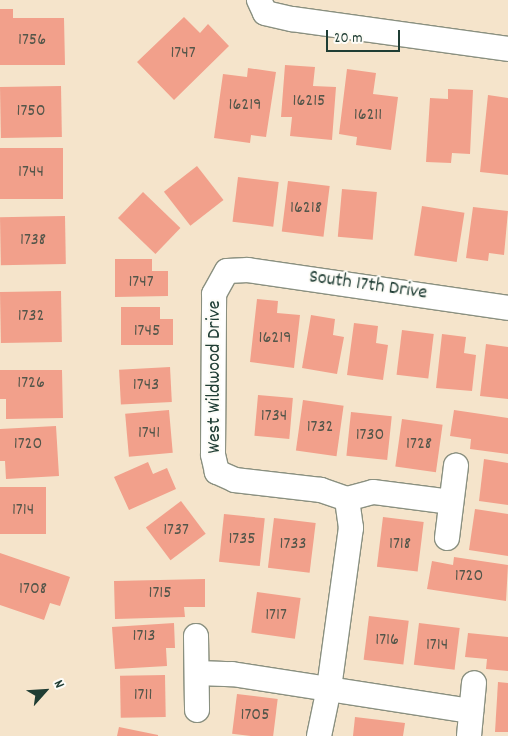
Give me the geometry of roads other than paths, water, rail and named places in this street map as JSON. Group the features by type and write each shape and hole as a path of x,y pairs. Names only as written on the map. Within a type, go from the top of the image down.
{"street":[{"path":"262,6 292,20 508,48"},
{"name":"South 17th Drive","path":"227,271 248,270 508,308"},
{"name":"West Wildwood Drive","path":"227,271 214,294 213,454 217,472 235,480 321,490 347,499"},
{"path":"447,538 456,466"},
{"path":"319,736 329,688 351,528 347,499 373,492 451,502"},
{"path":"196,636 197,710"},
{"path":"197,673 232,674 471,711"},
{"path":"469,736 474,683"}]}
